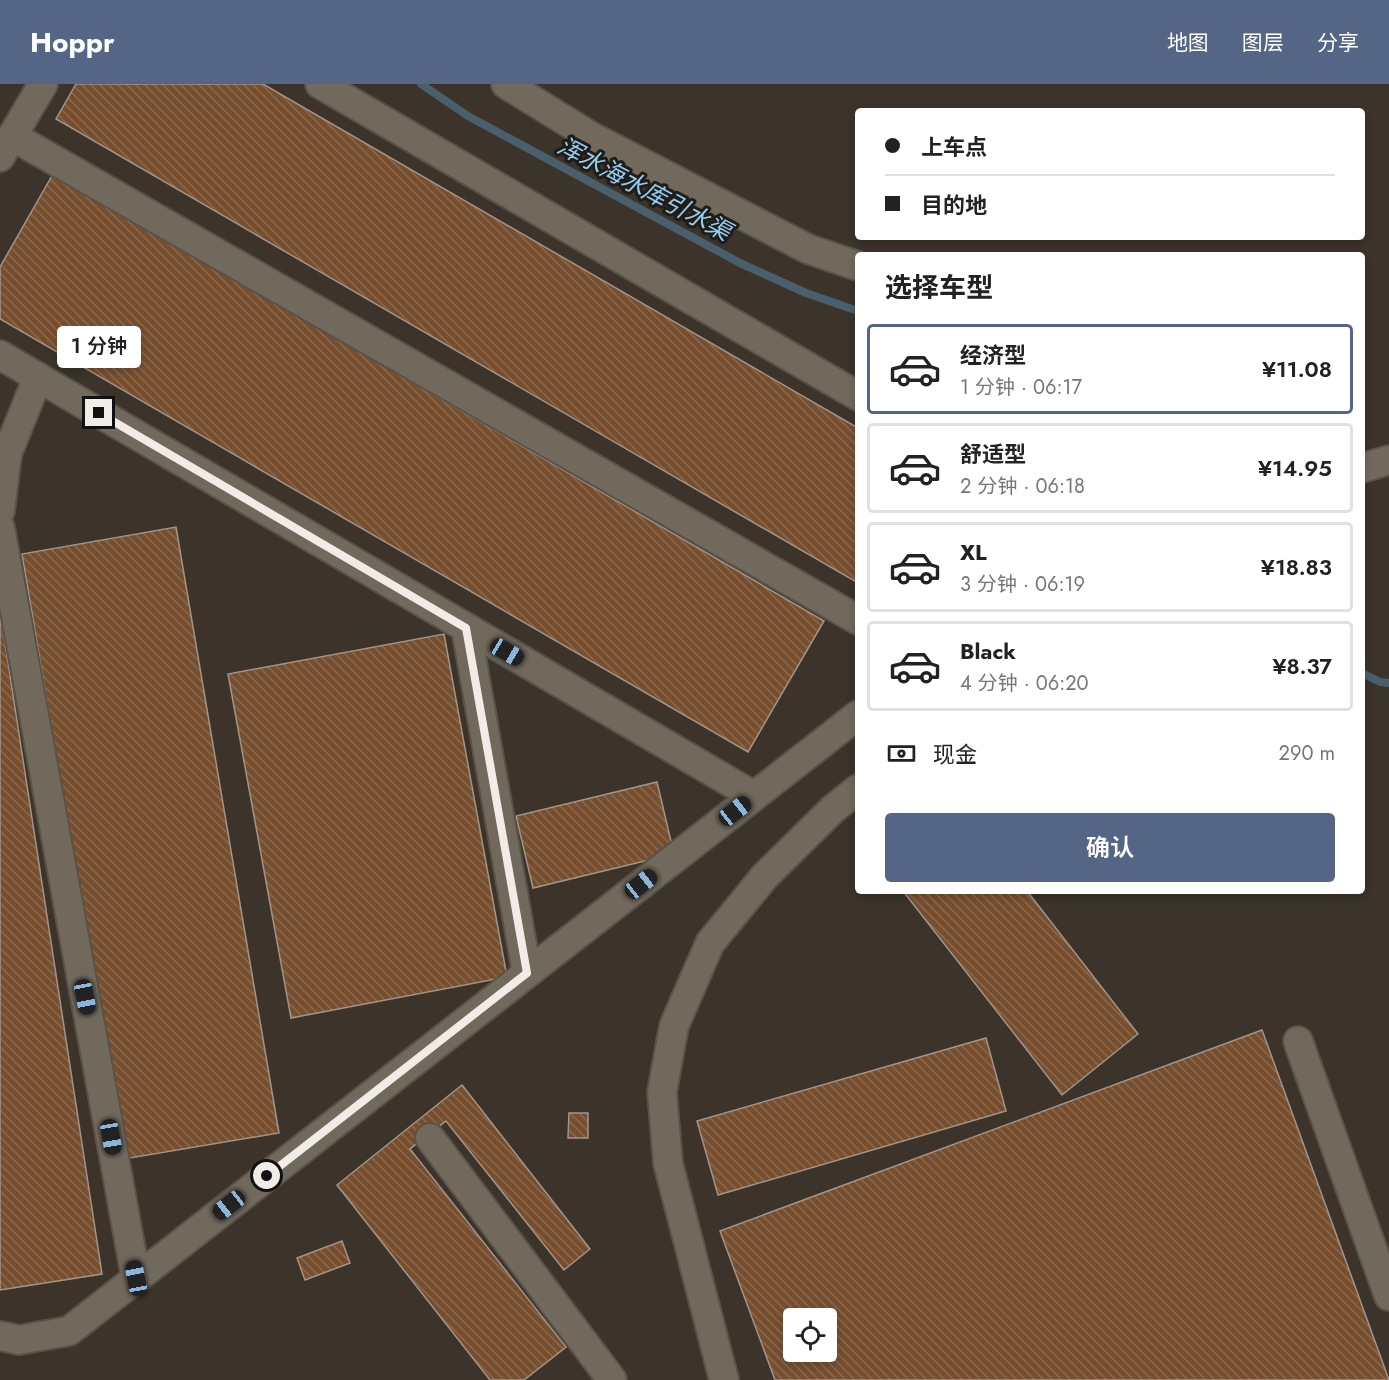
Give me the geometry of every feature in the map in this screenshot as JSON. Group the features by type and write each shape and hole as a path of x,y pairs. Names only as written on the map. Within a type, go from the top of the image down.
{"street":[{"path":"43,84 6,146 855,618"},
{"path":"320,84 855,394"},
{"path":"506,84 592,137 798,244 855,265"},
{"path":"0,355 754,796"},
{"path":"0,511 7,454 38,377"},
{"path":"1365,467 1389,460"},
{"path":"0,528 136,1278"},
{"path":"466,628 527,973"},
{"path":"0,1336 19,1340 69,1330 855,717"},
{"path":"724,1380 668,1164 662,1092 674,1026 710,943 765,876 833,809 855,791"},
{"path":"1298,1041 1389,1296"},
{"path":"430,1138 612,1380"}],"building":[{"path":"76,84 263,84 855,426 855,581 56,119"},
{"path":"53,174 824,621 748,752 0,319 0,267"},
{"path":"176,527 279,1133 124,1159 22,554"},
{"path":"0,610 102,1274 0,1290"},
{"path":"444,634 507,977 291,1018 228,674"},
{"path":"657,782 674,854 533,888 516,816"},
{"path":"905,894 1029,894 1138,1034 1062,1095"},
{"path":"1262,1030 1389,1380 775,1380 720,1231"},
{"path":"986,1038 1006,1111 718,1195 697,1121"},
{"path":"462,1085 590,1249 564,1270 446,1121 410,1149 566,1347 524,1380 490,1380 337,1185"},
{"path":"569,1113 588,1113 588,1138 568,1138"},
{"path":"342,1241 350,1263 305,1280 297,1258"}],"waterway":[{"name":"浑水海水库引水渠","path":"421,84 468,116 740,263 806,293 855,310"},
{"name":"浑水海水库引水渠","path":"1365,674 1380,682 1389,683"}],"route":[{"path":"99,413 466,628 527,973 267,1176"}]}
